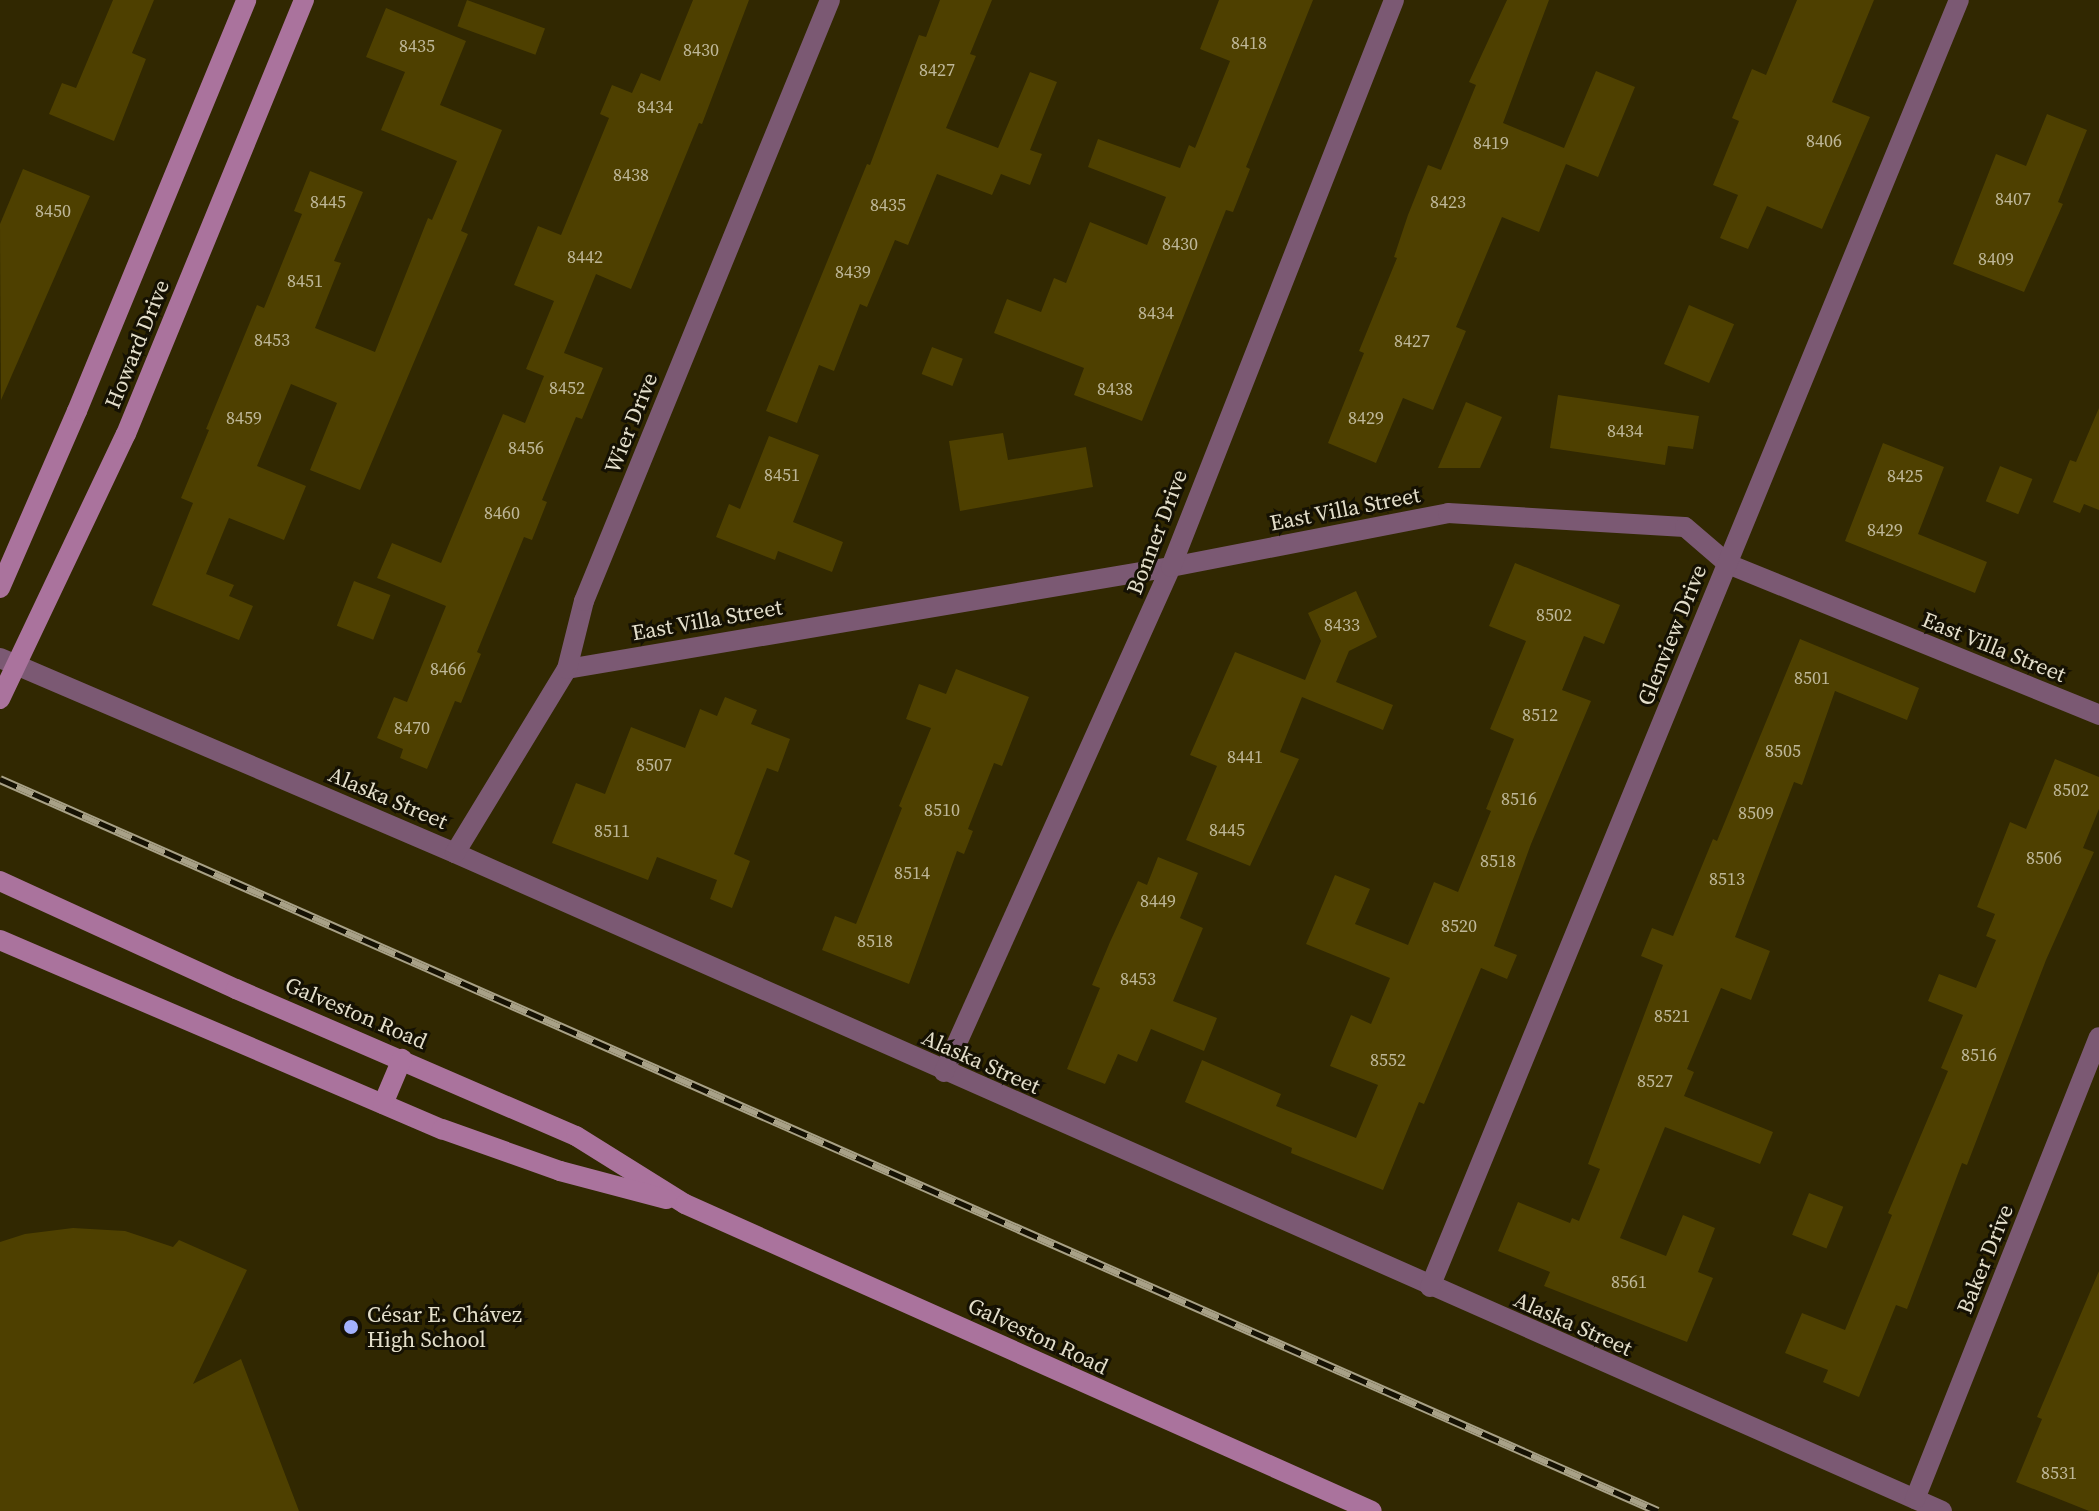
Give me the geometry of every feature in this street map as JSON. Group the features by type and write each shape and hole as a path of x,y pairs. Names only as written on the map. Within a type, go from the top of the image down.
{"main road":[{"name":"Howard Drive","path":"0,588 77,411 246,0"},
{"name":"Howard Drive","path":"0,699 8,662 126,434 304,0"},
{"name":"Galveston Road","path":"0,881 236,989 576,1136 685,1204 1372,1511"},
{"name":"Galveston Road","path":"0,940 383,1104 560,1171 685,1204"},
{"path":"383,1104 402,1059"}],"street":[{"name":"Wier Drive","path":"455,853 567,669 584,601 830,0"},
{"name":"Bonner Drive","path":"944,1072 1171,567 1394,0"},
{"name":"Glenview Drive","path":"1430,1287 1959,0"},
{"name":"East Villa Street","path":"567,669 1171,567 1448,513 1685,527 1728,564 2099,715"},
{"name":"Alaska Street","path":"8,662 455,853 1942,1511"},
{"name":"Baker Drive","path":"1915,1499 2099,1037"}],"building":[{"path":"113,0 154,0 132,53 146,59 114,141 49,114 62,83 76,88"},
{"path":"467,0 545,28 535,55 457,26"},
{"path":"693,0 749,0 702,124 699,123 631,289 596,274 564,353 603,368 582,419 576,417 542,500 547,502 532,540 524,537 477,652 481,654 461,703 455,701 427,769 400,758 403,749 377,738 394,697 407,702 446,606 377,578 392,543 441,563 503,414 525,423 544,376 526,369 554,301 514,285 538,226 561,235 609,118 600,114 612,85 632,93 641,73 660,81"},
{"path":"940,0 992,0 970,54 976,56 946,128 998,148 1030,72 1057,82 1030,150 1042,154 1030,185 1001,174 992,195 937,174 908,245 895,240 867,307 860,304 834,371 819,365 797,423 766,411 867,164 870,165 919,35 926,37"},
{"path":"1219,0 1313,0 1246,167 1250,169 1233,212 1226,210 1142,421 1074,395 1084,368 994,333 1007,299 1041,312 1054,278 1066,283 1090,222 1147,245 1166,197 1088,167 1098,139 1180,168 1189,145 1195,148 1230,61 1200,49"},
{"path":"1507,0 1549,0 1503,123 1564,148 1596,71 1635,87 1598,177 1566,164 1539,232 1502,217 1456,327 1466,331 1433,410 1403,398 1376,463 1328,443 1364,353 1359,351 1397,258 1394,257 1428,165 1441,170 1476,85 1469,82"},
{"path":"1797,0 1874,0 1832,102 1870,117 1822,229 1767,206 1748,249 1720,238 1738,195 1713,185 1739,121 1732,118 1752,69 1766,75"},
{"path":"386,8 466,41 440,105 502,130 461,231 468,234 360,490 310,470 337,403 291,384 257,466 306,486 284,540 229,518 206,574 234,585 229,596 253,606 239,640 152,605 193,503 181,498 209,430 206,429 257,305 264,308 302,214 294,211 310,171 363,192 334,261 341,263 315,328 375,352 428,218 432,220 457,161 381,130 405,72 366,57"},
{"path":"2047,114 2087,130 2058,202 2063,204 2024,292 1953,264 1996,154 2026,166"},
{"path":"23,169 90,196 1,400 0,224"},
{"path":"1689,305 1734,324 1709,383 1664,364"},
{"path":"932,347 963,359 952,386 922,374"},
{"path":"1558,395 1699,416 1693,449 1668,446 1665,465 1550,448"},
{"path":"1466,402 1502,417 1480,468 1438,468"},
{"path":"2099,408 2099,510 2084,504 2080,513 2053,502 2070,460 2076,462"},
{"path":"1003,433 1008,460 1086,447 1093,487 960,511 949,441"},
{"path":"769,436 819,455 793,522 843,542 832,572 778,551 775,560 716,537 729,504 740,509"},
{"path":"1883,443 1944,467 1918,534 1987,562 1975,593 1845,541"},
{"path":"2000,466 2032,479 2018,514 1986,501"},
{"path":"1515,563 1620,605 1604,644 1584,636 1562,690 1591,701 1531,844 1494,946 1517,955 1507,979 1481,968 1424,1104 1419,1102 1383,1190 1291,1153 1292,1148 1185,1102 1202,1060 1281,1094 1276,1106 1356,1138 1378,1085 1330,1066 1351,1015 1371,1024 1390,978 1306,944 1335,875 1370,889 1355,924 1408,945 1434,882 1458,892 1491,811 1486,809 1514,739 1490,729 1526,641 1489,626"},
{"path":"354,581 390,595 373,640 337,626"},
{"path":"1356,591 1377,637 1349,651 1336,682 1393,705 1383,730 1302,697 1280,752 1299,759 1250,866 1186,840 1217,766 1190,755 1235,652 1305,680 1321,641 1308,613"},
{"path":"1800,639 1919,688 1907,720 1835,691 1802,785 1794,782 1735,937 1770,951 1751,1000 1721,988 1687,1069 1694,1072 1684,1096 1773,1132 1760,1164 1665,1127 1620,1238 1666,1256 1683,1215 1715,1228 1698,1272 1713,1278 1687,1342 1544,1286 1550,1272 1498,1251 1518,1202 1570,1223 1572,1218 1579,1221 1600,1169 1588,1164 1663,965 1641,956 1652,928 1673,936 1713,839 1717,841"},
{"path":"956,669 1029,697 1002,766 994,763 968,829 973,831 964,854 957,851 909,984 822,950 835,916 856,924 902,808 899,806 931,728 906,719 919,684 946,694"},
{"path":"725,697 757,710 751,724 790,739 778,772 767,768 734,854 750,861 732,908 710,899 717,880 657,857 648,880 552,843 576,783 605,794 631,727 685,748 700,709 717,716"},
{"path":"2055,759 2099,777 2099,809 2083,848 2094,852 2046,960 1967,1165 1962,1163 1907,1309 1896,1305 1859,1397 1823,1382 1828,1370 1785,1353 1802,1313 1845,1330 1892,1215 1888,1213 1948,1071 1941,1068 1963,1015 1928,1001 1939,974 1976,988 1996,940 1986,936 1995,914 1977,907 2010,822 2026,829"},
{"path":"1158,857 1198,873 1180,918 1203,928 1173,1001 1217,1018 1204,1051 1151,1029 1137,1062 1118,1054 1105,1084 1067,1069 1100,988 1092,985 1110,942 1138,881 1147,885"},
{"path":"1809,1193 1843,1207 1826,1249 1792,1235"},
{"path":"73,1228 125,1231 173,1247 179,1240 247,1270 193,1384 241,1359 299,1511 0,1511 0,1242 25,1234"},
{"path":"2099,1271 2099,1511 2089,1511 2016,1482 2042,1419 2037,1417"}],"railway":[{"path":"0,779 1658,1511"}],"place":[{"name":"César E. Chávez High School","path":"351,1327"}]}
